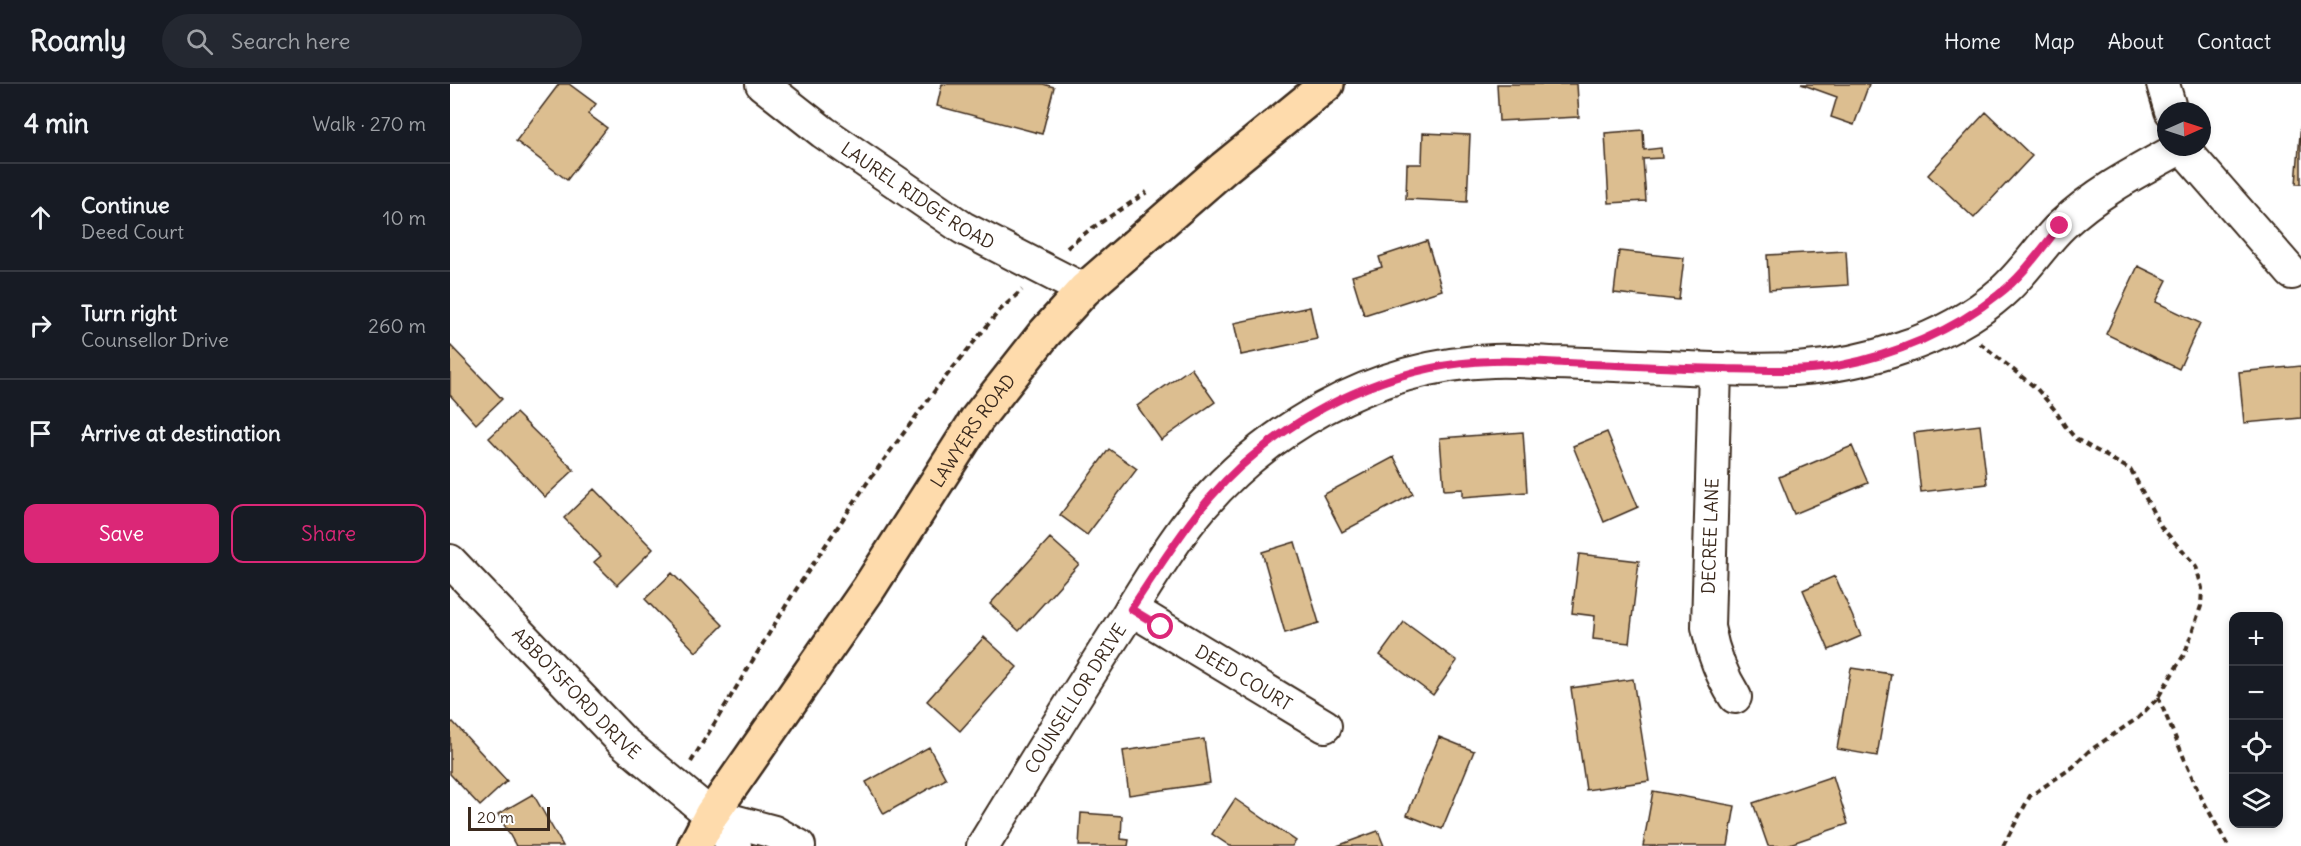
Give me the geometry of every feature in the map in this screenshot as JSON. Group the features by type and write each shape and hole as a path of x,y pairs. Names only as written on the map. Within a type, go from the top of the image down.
{"main road":[{"name":"LAWYERS ROAD","path":"695,846 711,815 869,588 977,419 1044,334 1084,290 1224,168 1327,84"}],"street":[{"name":"LAUREL RIDGE ROAD","path":"762,84 823,132 963,228 1084,290"},
{"path":"2163,84 2168,102"},
{"name":"COUNSELLOR DRIVE","path":"983,846 1131,609 1188,524 1220,485 1254,454 1296,424 1340,399 1387,381 1438,367 1491,361 1787,371 1837,366 1907,346 1981,308 2002,292 2060,226 2089,201 2123,178 2165,156"},
{"path":"2190,156 2292,273"},
{"name":"DECREE LANE","path":"1715,369 1708,627 1713,654 1735,697"},
{"name":"ABBOTSFORD DRIVE","path":"450,561 622,741 711,815 735,846"},
{"name":"DEED COURT","path":"1131,609 1325,726"},
{"name":"ABBOTSFORD DRIVE","path":"711,815 774,832 798,846"}],"path":[{"path":"1977,341 2037,389 2076,439 2131,470 2161,527 2183,550 2199,573 2202,597 2193,633 2185,653 2158,697 2138,718 2089,752 2067,772 2030,796 2003,846"},
{"path":"2158,697 2199,793 2228,846"}],"building":[{"path":"559,84 569,84 596,104 588,114 607,128 567,180 516,141"},
{"path":"942,84 1043,84 1054,87 1042,134 937,106"},
{"path":"1497,84 1577,84 1579,117 1499,121"},
{"path":"1801,84 1869,84 1854,125 1831,117 1837,97"},
{"path":"1986,112 2032,156 1974,218 1928,175"},
{"path":"2301,122 2301,184 2296,184"},
{"path":"1643,130 1644,150 1661,148 1662,158 1643,159 1646,201 1609,203 1605,133"},
{"path":"1423,133 1470,135 1467,202 1406,199 1407,164 1422,164"},
{"path":"1427,241 1442,290 1364,315 1352,276 1382,267 1379,257"},
{"path":"1619,251 1684,258 1679,300 1614,293"},
{"path":"1846,251 1848,285 1769,290 1767,255"},
{"path":"2138,266 2167,280 2156,302 2200,323 2179,369 2106,334"},
{"path":"1310,307 1317,339 1241,355 1234,323"},
{"path":"450,345 502,399 476,424 450,395"},
{"path":"2301,366 2301,418 2244,423 2239,372"},
{"path":"1191,368 1215,402 1161,440 1137,406"},
{"path":"516,413 574,470 545,497 489,438"},
{"path":"1980,425 1987,484 1921,492 1914,433"},
{"path":"1523,432 1527,492 1463,497 1463,489 1444,490 1440,438"},
{"path":"1607,432 1638,507 1604,522 1573,446"},
{"path":"1852,446 1868,483 1794,514 1779,477"},
{"path":"1109,449 1137,469 1087,535 1060,515"},
{"path":"1394,457 1413,494 1342,532 1323,495"},
{"path":"594,489 653,549 617,585 594,562 601,556 564,518"},
{"path":"1050,538 1079,564 1019,631 990,604"},
{"path":"1295,542 1319,623 1285,633 1262,552"},
{"path":"1579,554 1639,561 1629,643 1593,639 1595,616 1572,613"},
{"path":"672,573 723,625 696,652 645,599"},
{"path":"1835,576 1861,636 1829,650 1803,590"},
{"path":"1404,622 1457,661 1433,695 1380,655"},
{"path":"984,637 1017,667 960,731 927,701"},
{"path":"1851,668 1891,674 1877,756 1837,749"},
{"path":"1633,679 1649,781 1586,790 1571,688"},
{"path":"453,722 507,781 480,806 450,774 450,724"},
{"path":"1439,737 1474,751 1442,829 1407,815"},
{"path":"1204,739 1210,783 1129,795 1123,751"},
{"path":"929,747 946,779 884,814 866,782"},
{"path":"1833,776 1848,824 1784,846 1768,846 1753,803"},
{"path":"1653,791 1735,806 1728,846 1643,846"},
{"path":"533,794 563,846 516,846 498,814"},
{"path":"1235,799 1296,841 1292,846 1230,846 1212,834"},
{"path":"1081,813 1122,816 1121,839 1129,840 1128,846 1079,846"},
{"path":"1378,831 1384,846 1337,846"}],"route":[{"path":"1161,627 1131,609 1188,524 1220,485 1254,454 1296,424 1340,399 1387,381 1438,367 1491,361 1787,371 1837,366 1907,346 1951,326 1981,308 2002,292 2060,226"}]}
